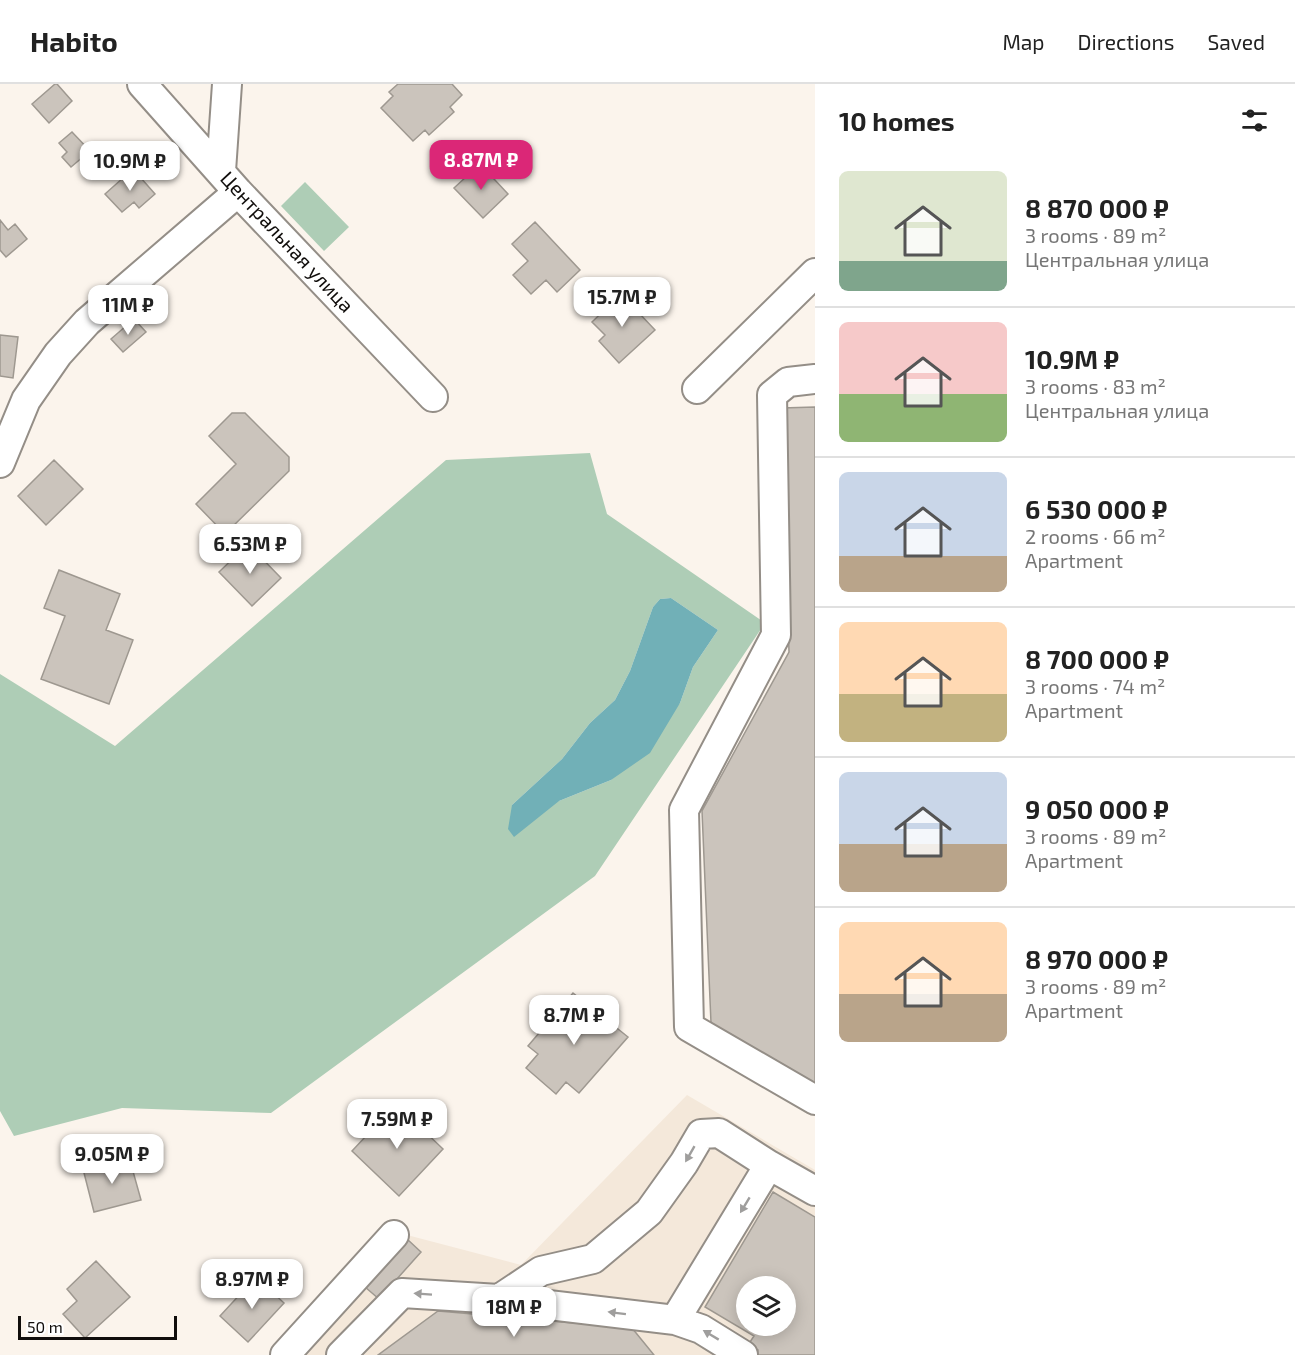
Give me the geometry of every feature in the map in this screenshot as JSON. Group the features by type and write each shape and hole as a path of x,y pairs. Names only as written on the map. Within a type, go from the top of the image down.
{"street":[{"name":"Центральная улица","path":"142,84 230,182 433,397"},
{"path":"0,463 26,400 58,354 87,322 230,182 227,84"},
{"path":"697,389 815,273"},
{"path":"815,379 788,382 772,395 776,635 684,810 689,1027 815,1100"},
{"path":"499,1299 541,1271 593,1259 650,1212 701,1134 719,1133 815,1191"},
{"path":"675,1320 769,1165"},
{"path":"285,1355 394,1234"},
{"path":"341,1355 402,1293 499,1299 675,1320 701,1329 743,1355"}],"shaded area":[{"path":"687,1095 815,1170 815,1355 298,1355 407,1235 521,1265"}],"green space":[{"path":"305,182 349,227 324,251 281,206"},
{"path":"590,453 607,514 765,623 595,876 271,1113 122,1108 14,1136 0,1111 0,674 115,746 446,460","holes":["671,598 718,630 693,667 680,703 611,780 559,801 512,805 562,759 590,723 615,700 630,671 653,607 660,599"]}],"water":[{"path":"671,598 718,630 693,667 680,703 650,753 611,780 559,801 514,837 508,829 512,805 562,759 590,723 615,700 630,671 653,607 660,599"}],"building":[{"path":"55,84 72,101 49,123 32,104"},
{"path":"398,84 452,84 462,95 450,107 454,112 429,135 425,130 413,141 381,108 393,96 389,92"},
{"path":"72,132 90,151 71,167 62,157 67,152 59,143"},
{"path":"480,164 508,194 483,218 454,188"},
{"path":"133,169 155,194 139,208 134,202 122,212 105,194"},
{"path":"0,220 8,230 15,224 27,239 6,257 0,250"},
{"path":"535,222 580,270 557,292 546,280 531,294 513,275 528,261 512,244"},
{"path":"621,294 655,330 619,363 599,341 605,335 592,322"},
{"path":"134,319 146,332 123,352 111,339"},
{"path":"0,335 18,337 13,378 0,376"},
{"path":"815,407 815,1083 711,1023 702,811 789,652 782,408"},
{"path":"232,413 245,413 289,457 289,471 225,534 196,504 236,464 209,436"},
{"path":"54,460 83,489 46,525 18,496"},
{"path":"248,544 281,578 252,606 219,572"},
{"path":"59,570 120,594 106,630 133,640 109,704 41,679 65,616 44,608"},
{"path":"573,993 628,1037 579,1093 566,1082 556,1094 526,1068 538,1054 528,1046"},
{"path":"396,1104 443,1149 399,1196 352,1151"},
{"path":"129,1157 141,1200 94,1212 83,1169"},
{"path":"773,1192 815,1217 815,1355 757,1355 758,1350 748,1345 754,1336 796,1336 796,1276 736,1276 736,1325 705,1307"},
{"path":"407,1239 421,1252 379,1299 365,1287"},
{"path":"96,1261 130,1297 85,1338 63,1314 77,1301 67,1289"},
{"path":"256,1277 284,1303 248,1342 220,1316"},
{"path":"438,1311 632,1328 654,1355 378,1355"}]}
